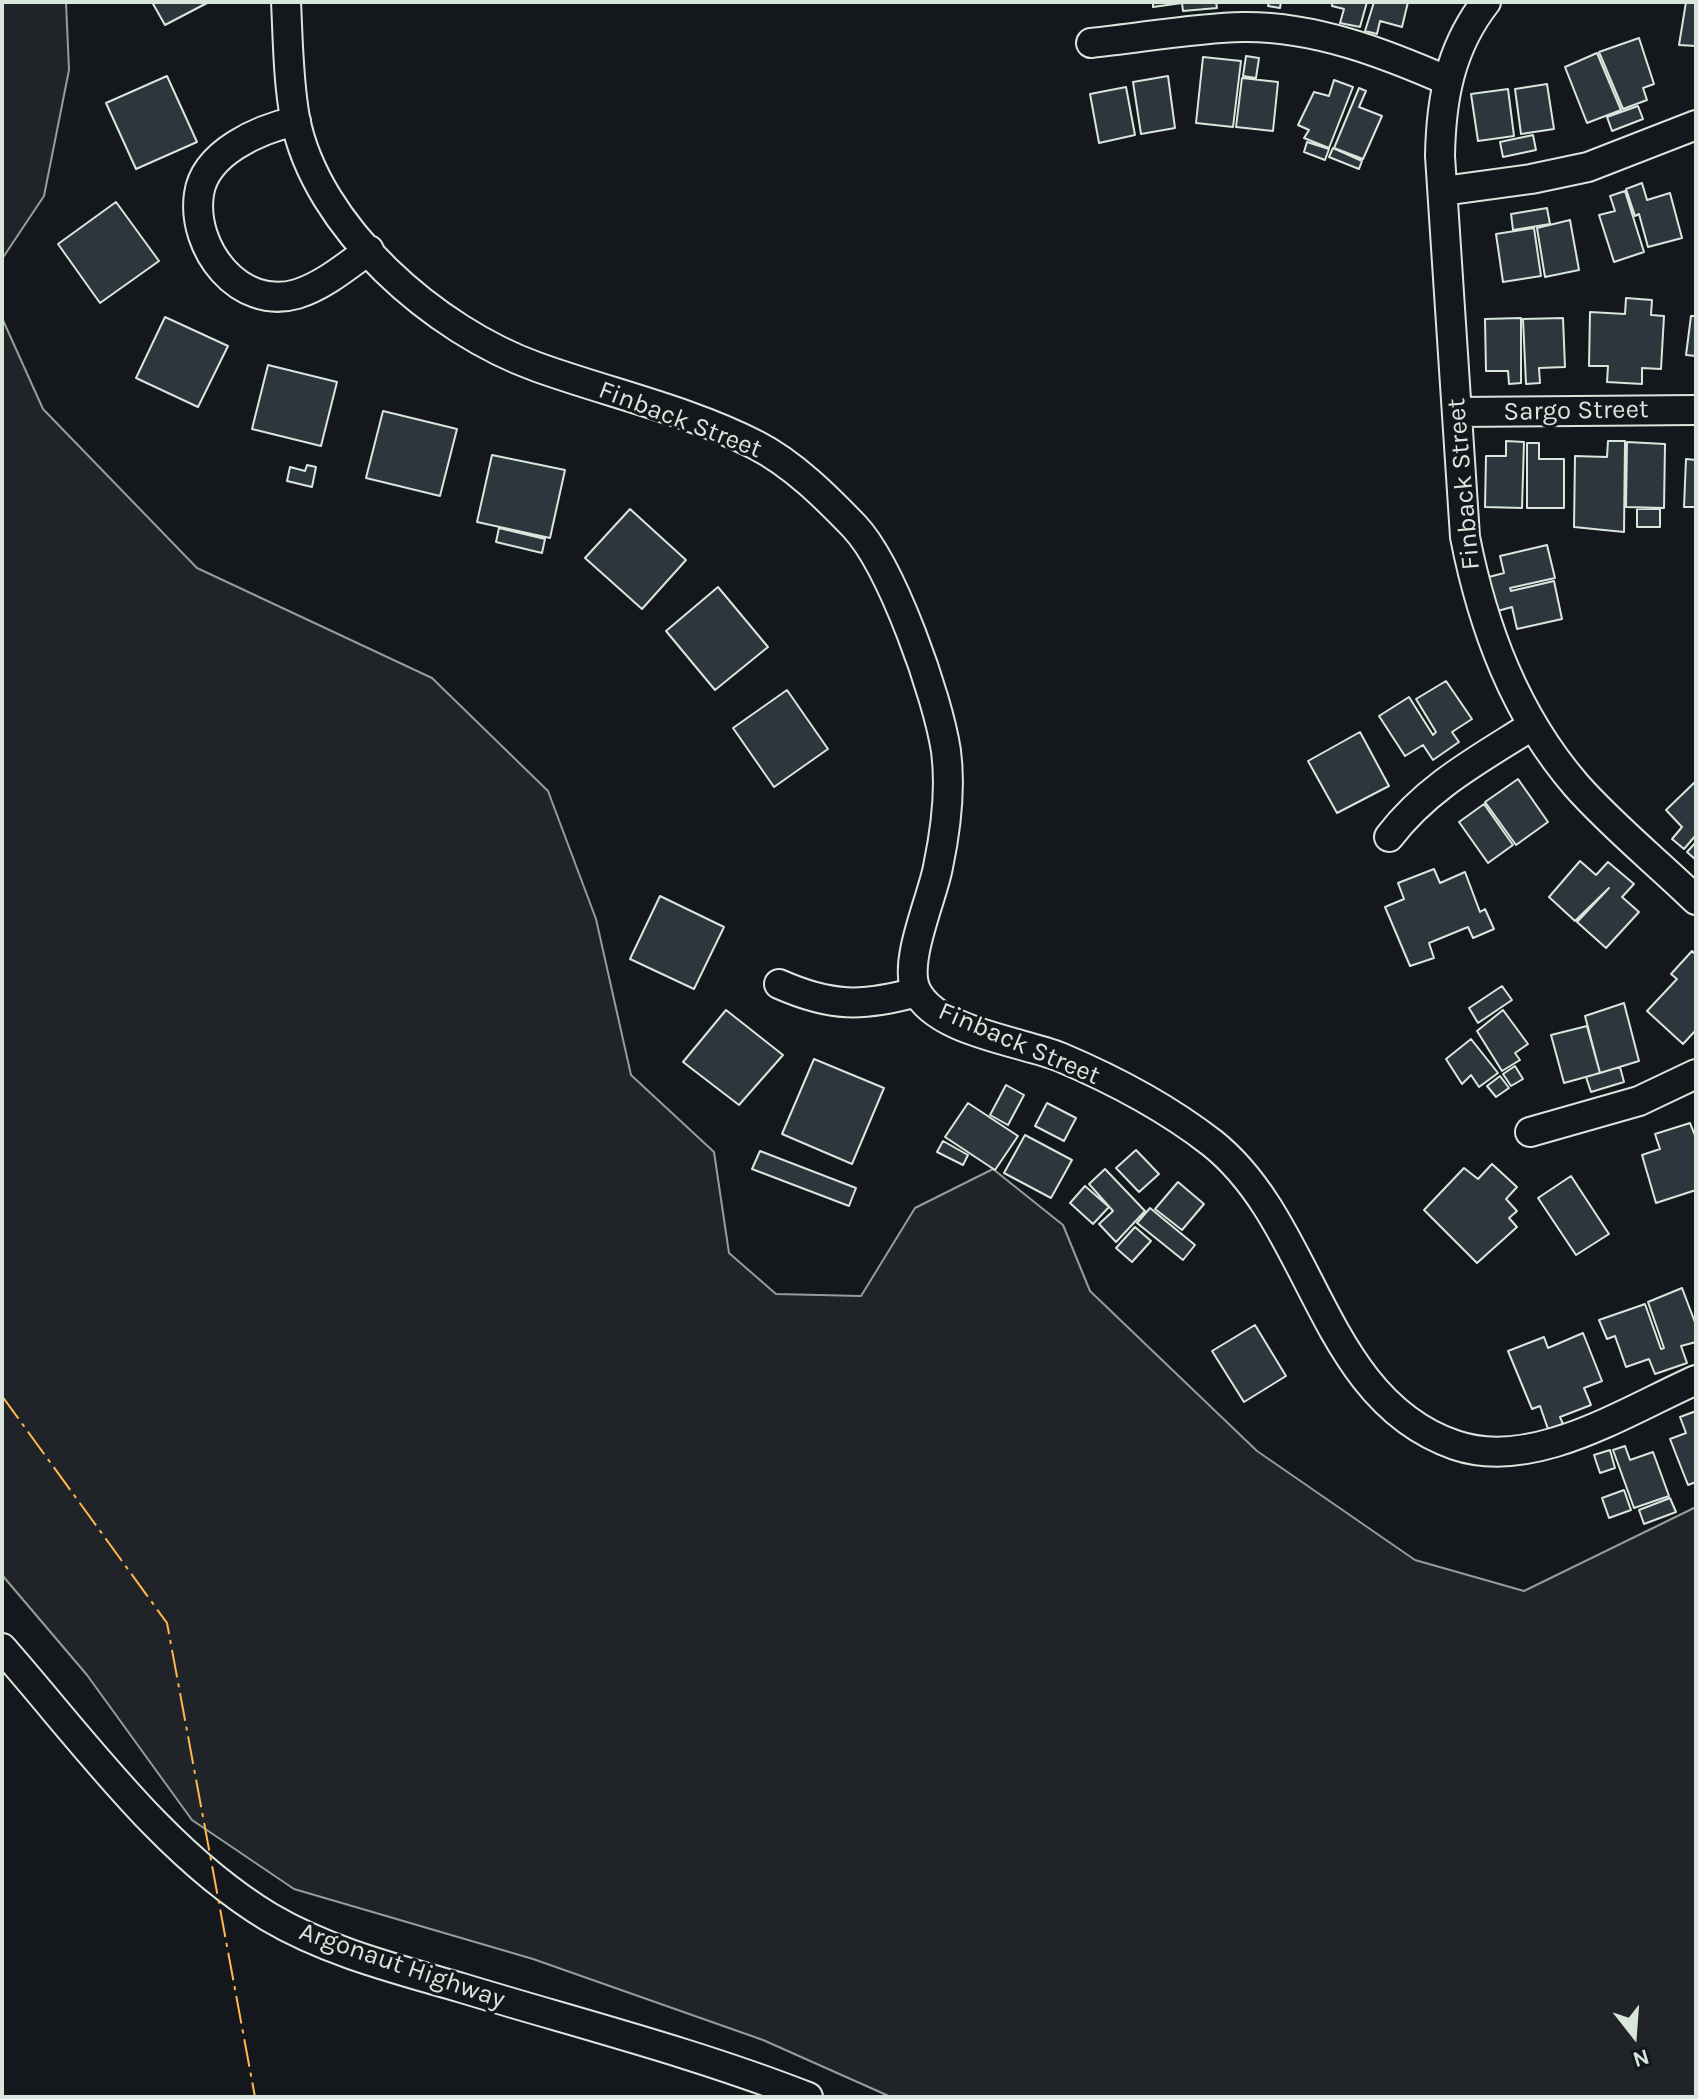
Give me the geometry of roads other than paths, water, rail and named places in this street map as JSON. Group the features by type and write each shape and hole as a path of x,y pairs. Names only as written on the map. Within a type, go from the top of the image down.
{"street":[{"name":"Finback Street","path":"286,2 296,121 309,163 333,207 406,290 455,327 530,365 691,418 758,446 805,479 860,532 896,593 946,749 947,808 941,852 911,966 917,992 926,1004 946,1018 1059,1057 1144,1099 1214,1145 1251,1184 1272,1215 1358,1368 1385,1398 1420,1428 1459,1447 1507,1450 1552,1446 1696,1380"},
{"name":"Finback Street","path":"1486,2 1469,23 1441,104 1443,191 1465,537 1477,599 1503,669 1533,725 1577,786 1696,900"},
{"path":"1091,43 1243,27 1298,31 1345,42 1448,81"},
{"path":"296,121 267,127 234,146 211,168 199,192 199,225 210,255 231,279 257,296 295,295 328,279 369,250"},
{"path":"1443,191 1588,167 1696,125"},
{"name":"Sargo Street","path":"1457,412 1696,410"},
{"path":"1389,837 1411,808 1435,787 1533,725"},
{"path":"779,984 806,996 850,1004 876,1003 917,992"},
{"path":"1530,1132 1639,1101 1696,1074"},
{"name":"Argonaut Highway","path":"2,1648 192,1860 270,1918 323,1944 395,1969 689,2056 808,2097"}]}
